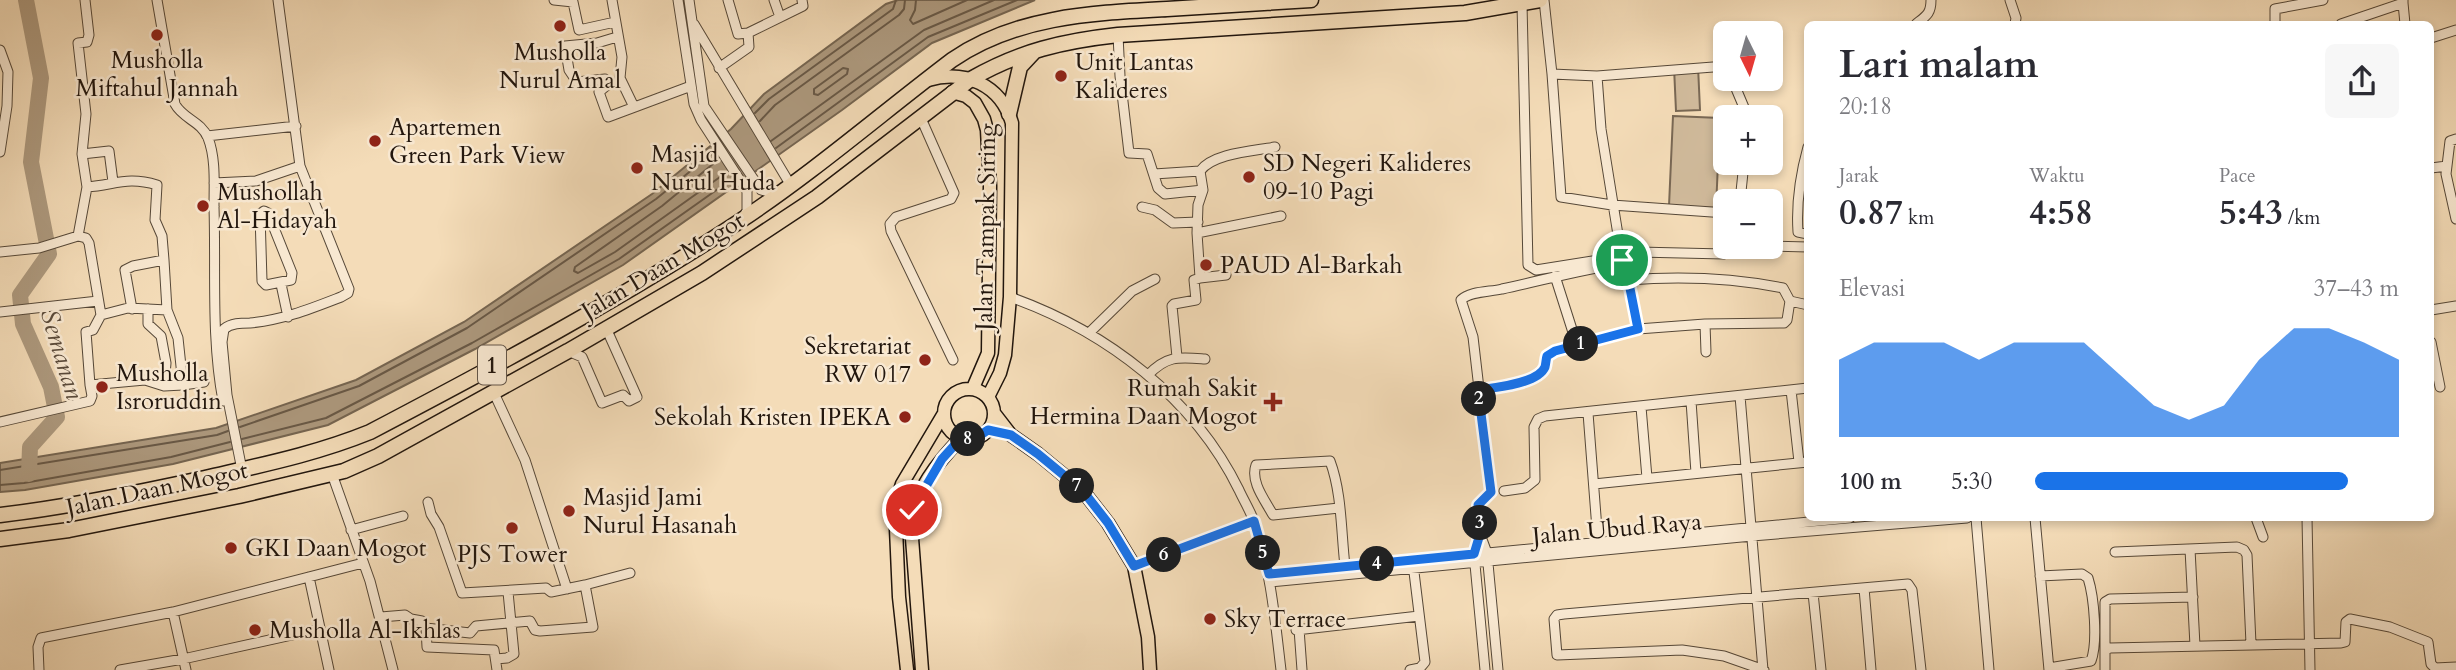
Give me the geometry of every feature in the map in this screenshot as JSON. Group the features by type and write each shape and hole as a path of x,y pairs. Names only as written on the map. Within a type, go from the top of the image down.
{"highway":[{"name":"Jalan Daan Mogot","path":"0,515 57,508 242,470 332,447 370,432 666,268 743,219 967,50 1016,28 1043,21 1110,12 1311,0"},
{"name":"Jalan Daan Mogot","path":"0,539 61,532 239,496 332,474 378,456 568,351 702,272 817,197 971,79 1010,58 1041,47 1118,35 1465,13 1543,0"},
{"path":"1261,3 1263,26"},
{"path":"1243,4 1245,27"},
{"path":"1009,114 1020,67 1041,47"},
{"path":"611,299 610,313 621,319"},
{"path":"583,315 596,320 601,331"},
{"path":"57,508 61,532"},
{"path":"42,510 45,534"}],"main road":[{"path":"925,81 948,76 971,79"},
{"name":"Jalan Tampak Siring","path":"971,79 989,87 1009,114 1013,130 1010,297 1005,355 1000,373 988,397"},
{"name":"Jalan Tampak Siring","path":"952,92 966,96 975,103 985,119 987,130 990,187 988,353 973,388"},
{"path":"990,187 1001,178 1013,186"},
{"path":"907,670 899,597 895,506 902,484 943,415 948,397 956,391 973,388 988,397 994,413 1011,435 1083,491 1108,523 1134,566 1148,637 1150,670"},
{"path":"943,415 948,429 961,438 976,438 988,430 994,413"},
{"path":"988,430 1011,435"},
{"path":"922,670 912,510 942,459 961,438"}],"street":[{"path":"78,236 87,187 82,154 86,114 78,43 87,41 89,35 85,0"},
{"path":"158,0 175,104 181,114 196,123 207,136 211,149 214,183 216,343 242,470"},
{"path":"227,407 222,342 224,329 231,324 273,321 288,317 348,293 300,166 278,0"},
{"path":"554,0 573,2 579,30 615,22"},
{"path":"612,0 622,57 620,78 634,107"},
{"path":"678,0 696,111 708,122 761,190 777,194"},
{"path":"688,0 708,122 747,191 747,210 743,219"},
{"path":"728,0 738,34 748,33 803,6 802,0"},
{"path":"774,0 780,17"},
{"path":"1543,0 1552,74 1560,195 1612,205 1713,211"},
{"path":"1922,21 1931,9 1931,0"},
{"path":"2010,0 2016,21"},
{"path":"2276,21 2275,9 2323,0"},
{"path":"2349,21 2403,2 2405,21"},
{"path":"1522,4 1528,265 1536,270 1611,258 1622,260 1625,263 1638,329"},
{"path":"691,20 790,184"},
{"path":"2434,37 2456,30"},
{"path":"719,68 750,47 748,33"},
{"path":"1118,35 1129,153 1147,154 1158,188 1165,194 1203,190"},
{"path":"617,37 597,43 565,46 569,70 577,82 605,79 606,86 599,92 608,117 691,86"},
{"path":"0,50 8,72 0,152"},
{"path":"1552,74 1597,76 1713,67"},
{"path":"1597,76 1612,205 1619,241 1627,249 1638,252 1713,254"},
{"path":"920,117 954,194 951,199 896,217 890,224 953,360"},
{"path":"207,136 296,126"},
{"path":"2456,139 2449,141 2446,166 2456,219"},
{"path":"1200,278 1197,233 1198,205 1203,190 1200,171 1205,164 1216,158 1275,146"},
{"path":"82,154 109,151 113,183"},
{"path":"1804,162 1799,180 1797,212 1798,232 1804,233"},
{"path":"214,183 256,181 300,166"},
{"path":"2434,168 2446,166"},
{"path":"1154,174 1200,171"},
{"path":"87,187 108,186 139,179 157,184 155,220 162,236 167,310 178,338 183,385"},
{"path":"1142,207 1155,209 1173,223 1198,222"},
{"path":"264,211 268,213 292,273 291,280 281,284 266,285 261,281 260,214 264,211"},
{"path":"1197,233 1281,216"},
{"path":"0,252 38,248 78,236 86,238 101,315 93,330 86,332 92,396 90,401 0,422"},
{"path":"1783,246 1804,247"},
{"path":"132,309 125,270 164,260"},
{"path":"1498,670 1488,557 1480,534 1478,505 1491,492 1473,337 1461,300 1467,295 1555,275 1625,263"},
{"path":"1177,357 1172,306 1196,300 1194,281 1226,275"},
{"path":"1555,275 1577,345"},
{"path":"1478,390 1509,386 1522,381 1543,370 1550,353 1638,329 1786,322 1790,301 1783,289 1739,281 1700,278 1628,280"},
{"path":"1089,333 1132,291 1155,279"},
{"path":"281,284 288,317"},
{"path":"1010,297 1044,308 1089,333 1148,374 1202,430 1221,456 1254,521 1270,578 1281,670"},
{"path":"0,312 99,301"},
{"path":"1790,301 1804,304"},
{"path":"2434,310 2456,306"},
{"path":"101,315 132,309 167,310"},
{"path":"148,309 148,324 161,336 166,362 164,386"},
{"path":"1705,324 1706,352"},
{"path":"568,351 582,357 602,403 623,395 629,401 637,397 601,331"},
{"path":"1148,374 1159,363 1177,357 1205,359"},
{"path":"2434,357 2440,387"},
{"path":"90,385 145,380 164,386 204,382"},
{"path":"1504,491 1525,488 1535,481 1534,427 1538,419 1545,416 1804,388"},
{"path":"1594,484 1803,462 1791,390"},
{"path":"494,393 525,460 567,589"},
{"path":"1741,396 1746,468 1752,531 1757,597 1763,670 1724,656 1682,650 1557,655 1554,619 1557,615 1757,597 1813,593 1909,584 1912,586 1921,670"},
{"path":"1691,401 1696,473"},
{"path":"1641,407 1647,478"},
{"path":"1588,413 1598,542"},
{"path":"1339,508 1273,515 1255,481 1256,465 1330,461 1334,472 1339,508 1345,566"},
{"path":"332,474 383,617 393,670"},
{"path":"428,502 461,593 545,588 551,592 630,573"},
{"path":"351,530 403,516"},
{"path":"1134,566 1254,521"},
{"name":"Jalan Ubud Raya","path":"1270,578 1752,531 1827,521"},
{"name":"Jalan Ubud Raya","path":"1501,556 1598,542 1917,521"},
{"path":"1976,521 1989,670"},
{"path":"2035,521 2040,576 2049,669 2091,661 2094,641 2088,578 2082,574 2040,576"},
{"path":"2257,521 2263,537"},
{"path":"2306,521 2310,670"},
{"path":"1480,534 1475,558 1485,670"},
{"path":"2115,552 2237,547 2244,550 2247,555 2251,644"},
{"path":"2190,550 2195,646"},
{"path":"39,670 39,640 173,612 363,563"},
{"path":"1410,670 1424,665 1413,564"},
{"name":"Jalan Ubud Raya","path":"1270,578 1345,566 1413,564"},
{"path":"309,577 329,670"},
{"path":"426,628 470,633 476,626 530,621 536,630 540,631 593,627 584,585"},
{"path":"1864,588 1871,670"},
{"path":"496,659 514,654 508,592"},
{"path":"1813,593 1821,670"},
{"path":"2105,670 2105,602 2193,597"},
{"path":"173,612 186,670"},
{"path":"383,617 405,615 422,621 426,628 427,647 494,650 497,670"},
{"path":"1302,670 1298,629 1419,616"},
{"path":"2105,650 2345,642 2346,622 2350,619 2390,627 2428,642 2431,664 2435,668 2456,667"},
{"path":"120,670 319,629"}],"shaded area":[{"path":"1698,66 1700,110 1676,111 1674,67"},
{"path":"1673,116 1713,118 1713,175 1717,175 1717,189 1713,189 1713,208 1669,206"}],"water":[{"path":"898,0 1035,0 932,43 623,265 475,349 328,425 173,464 0,492 0,463 216,428 356,380 464,322 652,194 731,129 764,94 886,4"}],"waterway":[{"name":"Semanan","path":"26,0 41,78 31,162 49,254 20,295 23,324 51,387 57,417 30,447 29,474"}],"place":[{"name":"Musholla Nurul Amal","path":"560,26"},
{"name":"Musholla Miftahul Jannah","path":"157,35"},
{"name":"Unit Lantas Kalideres","path":"1061,76"},
{"name":"Apartemen Green Park View","path":"375,141"},
{"name":"Masjid Nurul Huda","path":"637,168"},
{"name":"SD Negeri Kalideres 09-10 Pagi","path":"1249,177"},
{"name":"Mushollah Al-Hidayah","path":"203,206"},
{"name":"PAUD Al-Barkah","path":"1206,265"},
{"name":"Sekretariat RW 017","path":"925,360"},
{"name":"Musholla Isroruddin","path":"102,387"},
{"name":"Rumah Sakit Hermina Daan Mogot","path":"1273,402"},
{"name":"Sekolah Kristen IPEKA","path":"905,417"},
{"name":"Masjid Jami Nurul Hasanah","path":"569,511"},
{"name":"PJS Tower","path":"512,528"},
{"name":"GKI Daan Mogot","path":"231,548"},
{"name":"Sky Terrace","path":"1210,619"},
{"name":"Musholla Al-Ikhlas","path":"255,630"}],"route":[{"path":"912,510 942,459 961,438 976,438 988,430 1011,435 1083,491 1108,523 1134,566 1254,521 1269,574 1474,554 1480,534 1478,505 1491,492 1478,390 1509,386 1537,374 1544,369 1547,356 1555,351 1638,329 1625,263 1622,260"}]}
